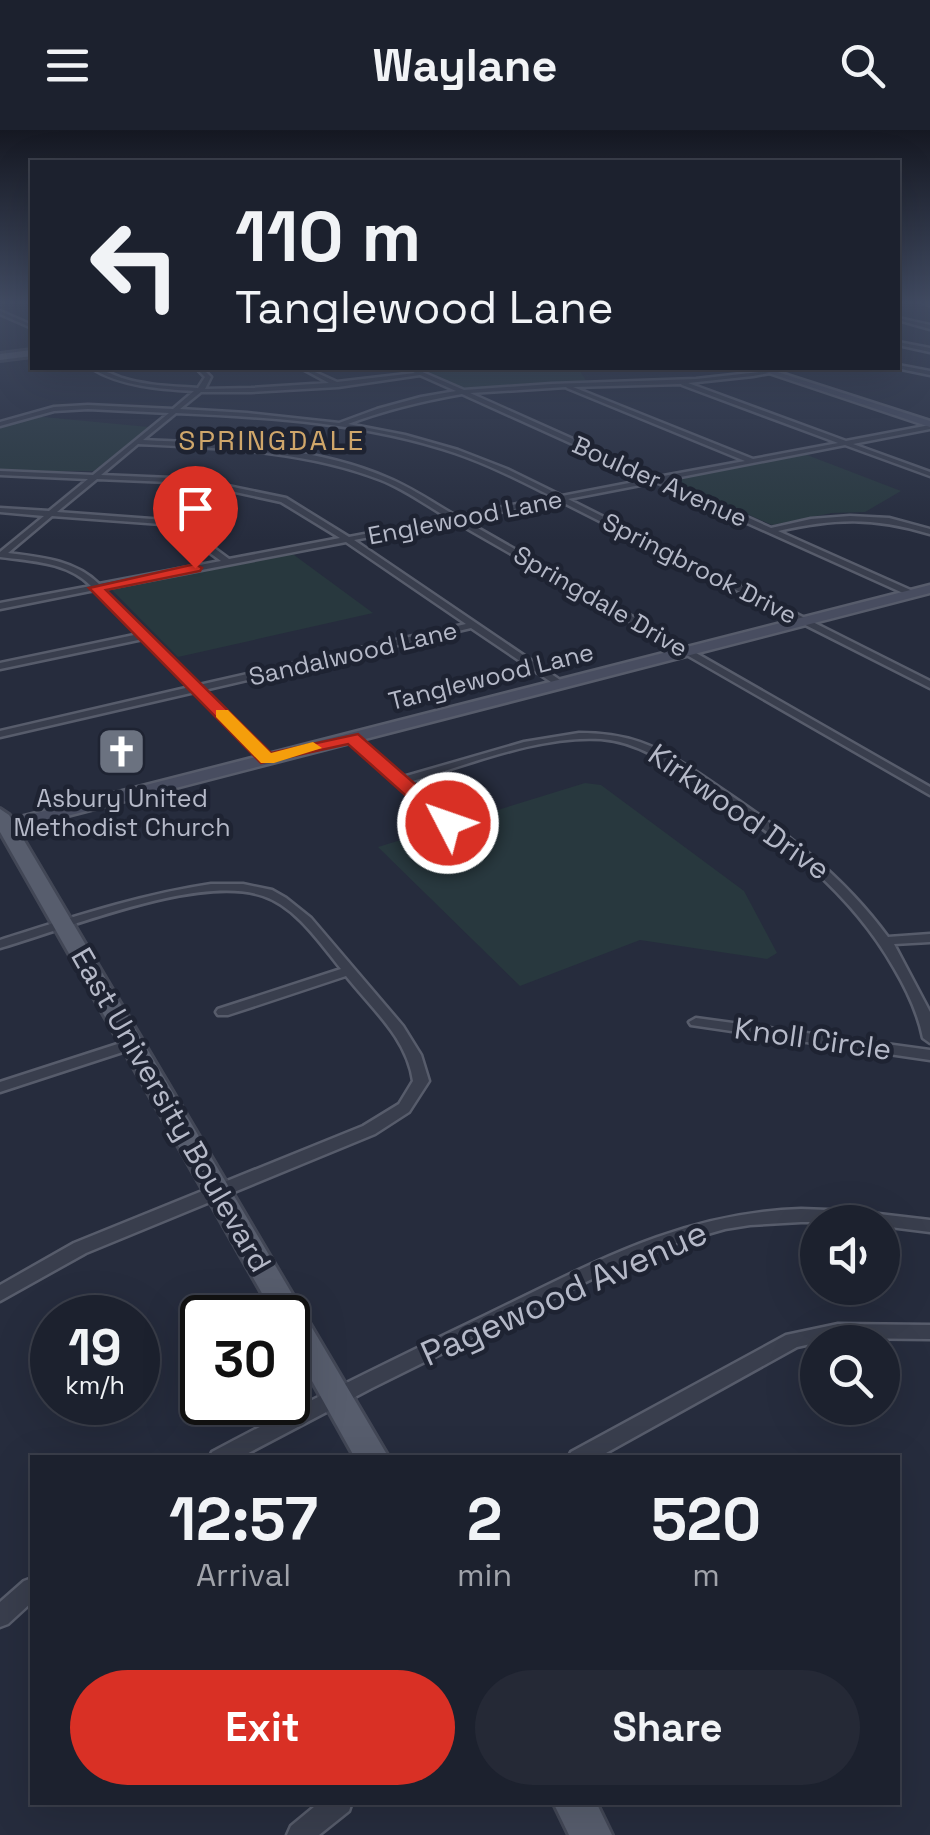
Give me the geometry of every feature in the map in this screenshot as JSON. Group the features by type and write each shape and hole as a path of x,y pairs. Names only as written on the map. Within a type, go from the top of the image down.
{"main road":[{"path":"798,382 930,426"},
{"name":"Tanglewood Lane","path":"3,820 267,760 930,589"},
{"name":"East University Boulevard","path":"3,820 372,1455"},
{"path":"575,1805 592,1835"}],"street":[{"path":"138,382 201,388 364,382"},
{"path":"1,555 205,382"},
{"path":"331,382 338,385"},
{"name":"Boulder Avenue","path":"439,382 912,594"},
{"path":"678,382 930,474"},
{"path":"339,426 388,408 468,394 564,384 682,382"},
{"path":"564,384 752,461"},
{"name":"Springbrook Drive","path":"0,424 68,408 172,413 339,426 459,452 561,498 930,685"},
{"name":"Englewood Lane","path":"0,606 930,426"},
{"name":"Springdale Drive","path":"136,442 256,450 345,465 401,486 930,792"},
{"path":"0,473 194,481 258,492 296,506 560,684"},
{"path":"0,510 162,522 187,532 227,562"},
{"path":"770,530 852,515 896,520 930,532"},
{"path":"1,555 48,560 88,578 267,760"},
{"name":"Sandalwood Lane","path":"0,734 472,626"},
{"path":"0,666 144,636"},
{"name":"Kirkwood Drive","path":"401,781 574,737 600,736 639,744 682,768 800,848 840,882 885,941 927,1018 930,1038"},
{"path":"352,738 448,823"},
{"path":"0,944 192,890 244,886 280,899 349,971 416,1058 420,1080 415,1094 393,1116 368,1130 80,1248 0,1294"},
{"path":"885,941 930,938"},
{"path":"223,1012 349,971"},
{"name":"Knoll Circle","path":"696,1022 930,1055"},
{"path":"0,1087 42,1070 133,1044"},
{"name":"Pagewood Avenue","path":"225,1455 336,1396 570,1283 692,1232 726,1223 803,1216 930,1226"},
{"path":"583,1455 792,1340 838,1331 930,1332"},
{"path":"0,1616 30,1590"},
{"path":"300,1835 336,1805"}],"shaded area":[{"path":"448,382 587,382 471,392"},
{"path":"33,416 149,427 94,471 0,471 0,426"},
{"path":"802,453 901,491 865,512 832,513 772,525 671,480"},
{"path":"290,552 373,613 178,657 110,588"},
{"path":"585,783 601,785 744,891 777,953 767,959 640,940 520,986 378,847"}],"slow traffic":[{"path":"222,714 267,760 313,748"}],"place":[{"name":"Asbury United Methodist Church","path":"122,752"}],"district":[{"name":"SPRINGDALE","path":"272,440"}],"route":[{"path":"195,568 96,588 267,760 352,738 448,823"}]}
